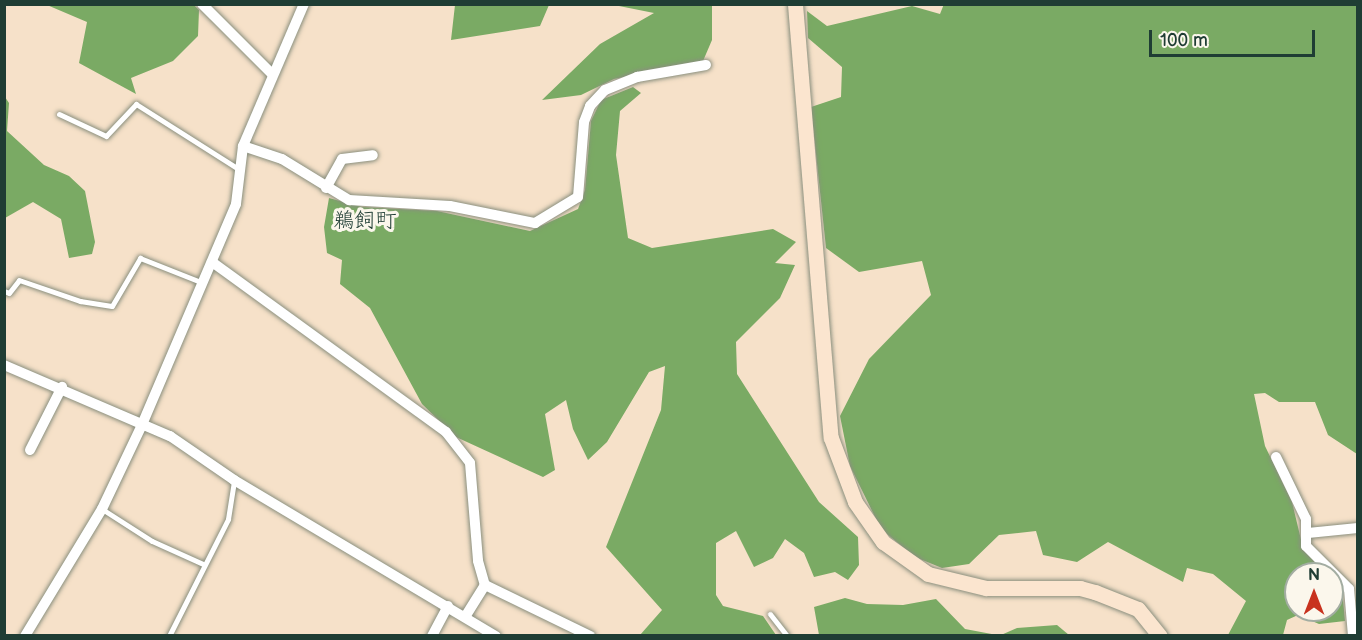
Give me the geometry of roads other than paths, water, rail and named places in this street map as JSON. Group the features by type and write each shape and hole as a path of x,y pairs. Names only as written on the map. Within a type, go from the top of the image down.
{"street":[{"path":"202,4 271,73"},
{"path":"25,636 102,509 141,427 236,204 243,146 271,73 304,4"},
{"path":"795,4 825,333 831,438 855,502 883,542 928,573 986,588 1080,588 1095,592 1138,609 1160,636"},
{"path":"243,146 282,159 349,200 450,206 535,223 578,197 584,122 590,106 604,90 637,77 706,65"},
{"path":"326,188 342,159 373,155"},
{"path":"212,262 446,432 470,463 478,561 485,585 590,636"},
{"path":"4,365 62,387 141,427 170,436 234,480 448,606 465,617 477,631 496,636"},
{"path":"30,450 62,387"},
{"path":"1276,457 1299,498 1308,533 1306,546 1353,589 1353,636"},
{"path":"1308,533 1358,528"},
{"path":"465,617 485,585"},
{"path":"432,636 448,606"}],"lane":[{"path":"59,114 106,136 136,104 240,170"},
{"path":"4,291 9,293 19,280 80,301 112,306 140,258 203,283"},
{"path":"169,636 203,564 228,519 234,480"},
{"path":"102,509 152,541 203,564"},
{"path":"770,614 788,636"}],"district":[{"name":"鵜飼町","path":"365,221"}]}
